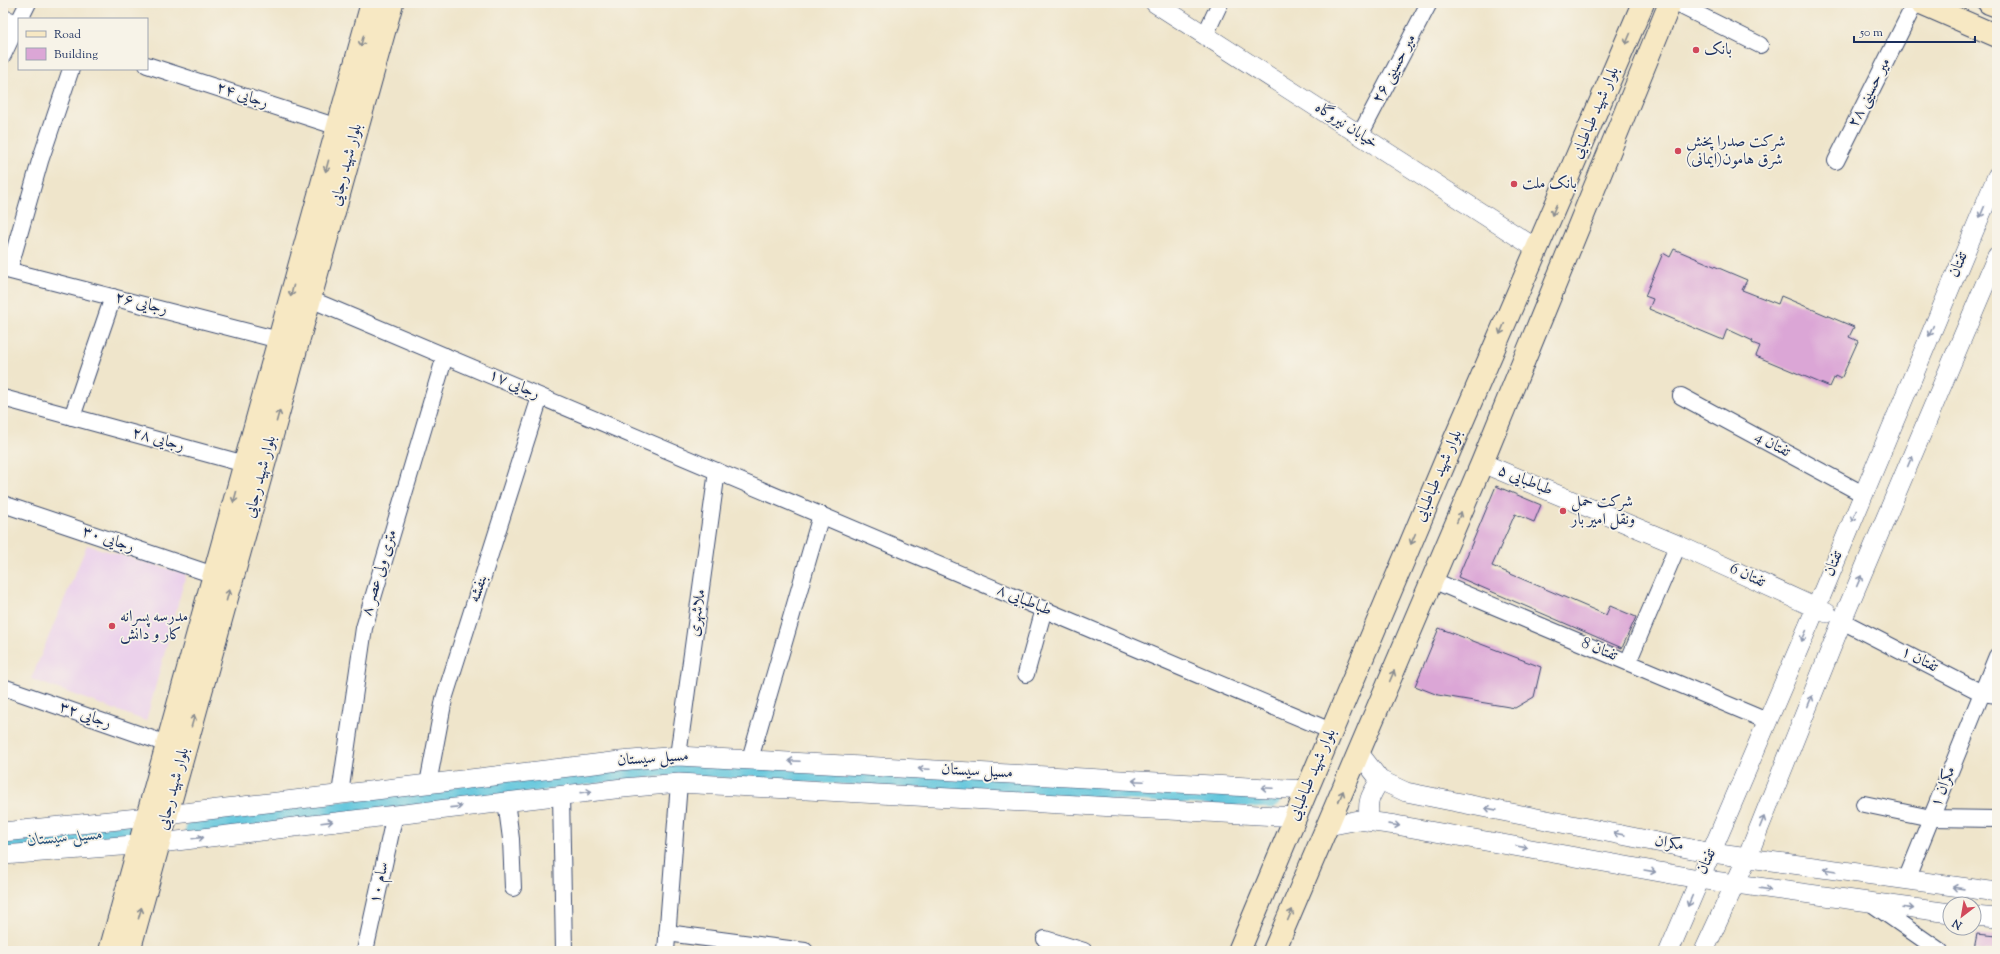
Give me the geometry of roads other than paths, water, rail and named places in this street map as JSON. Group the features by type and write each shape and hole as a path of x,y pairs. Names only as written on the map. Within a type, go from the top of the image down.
{"main road":[{"name":"بلوار شهید رجایی","path":"110,951 149,843 310,299 347,130 372,3"},
{"name":"بلوار شهید رجایی","path":"157,816 167,744 279,340 347,130 392,3"},
{"name":"بلوار شهید طباطبایی","path":"1239,951 1306,790 1643,3"},
{"name":"بلوار شهید طباطبایی","path":"1274,951 1482,463 1670,3"},
{"path":"1921,3 1997,36"},
{"path":"1989,3 1997,6"},
{"name":"بلوار شهید رجایی","path":"130,951 149,843"}],"street":[{"path":"3,55 16,21 28,3"},
{"name":"خیابان نیروگاه","path":"1155,3 1537,249"},
{"path":"1205,35 1220,3"},
{"name":"میر حسینی ۲۶","path":"1360,135 1430,3"},
{"path":"1675,3 1760,45"},
{"name":"میر حسینی ۲۸","path":"1836,161 1915,3"},
{"name":"رجایی ۲۴","path":"148,65 347,130"},
{"path":"6,270 71,70"},
{"name":"تفتان","path":"1669,951 1816,608 1997,176"},
{"name":"تفتان","path":"1704,951 1736,885 1842,621 1997,256"},
{"name":"رجایی ۲۶","path":"6,270 279,340"},
{"path":"72,417 113,297"},
{"name":"رجایی ۱۷","path":"310,299 717,471"},
{"name":"۸ متری ولی عصر","path":"340,794 364,628 445,356"},
{"name":"بنفشه","path":"428,784 444,698 540,396"},
{"name":"تفتان 4","path":"1680,396 1863,494"},
{"name":"رجایی ۲۸","path":"3,398 245,464"},
{"name":"طباطبایی ۵","path":"1482,463 1678,545"},
{"name":"طباطبایی ۸","path":"717,471 1332,731"},
{"name":"ملاشهری","path":"678,756 717,471"},
{"name":"رجایی ۳۰","path":"3,504 214,575"},
{"path":"750,759 821,515"},
{"path":"1628,662 1678,545"},
{"name":"تفتان 6","path":"1678,545 1842,621"},
{"name":"تفتان 8","path":"1432,580 1767,721"},
{"path":"1026,674 1044,609"},
{"name":"تفتان ۱","path":"1842,621 1989,694"},
{"name":"مکران ۱","path":"1906,880 1931,818 1989,694 1997,656"},
{"name":"رجایی ۳۲","path":"3,687 167,744"},
{"name":"مکران","path":"1359,753 1380,780 1406,792 1712,853 1997,892"},
{"name":"مسیل سیستان","path":"3,832 157,816 678,756 1306,790"},
{"path":"1370,821 1368,802 1380,780"},
{"path":"666,951 679,783"},
{"name":"مسیل سیستان","path":"3,855 149,843 506,801 679,783 1295,817"},
{"path":"561,795 564,951"},
{"path":"506,801 511,839 513,888"},
{"path":"1864,804 1931,818 1997,819"},
{"name":"سام ۱۰","path":"365,951 395,814"},
{"name":"مکران","path":"1328,826 1359,820 1370,821 1736,885 1942,912"},
{"path":"1871,903 1940,951"},
{"path":"1982,917 1997,918"},
{"path":"667,933 805,951"},
{"path":"1045,939 1084,951"}],"waterway":[{"path":"194,829 621,772 678,767 1272,800"},
{"name":"مسیل سیستان","path":"3,844 127,832"}],"place":[{"name":"بانک","path":"1696,50"},
{"name":"شرکت صدرا پخش شرق هامون(ایمانی)","path":"1678,151"},
{"name":"بانک ملت","path":"1514,184"},
{"name":"شرکت حمل ونقل امیر بار","path":"1563,511"},
{"name":"مدرسه پسرانه کار و دانش","path":"112,626"}]}
